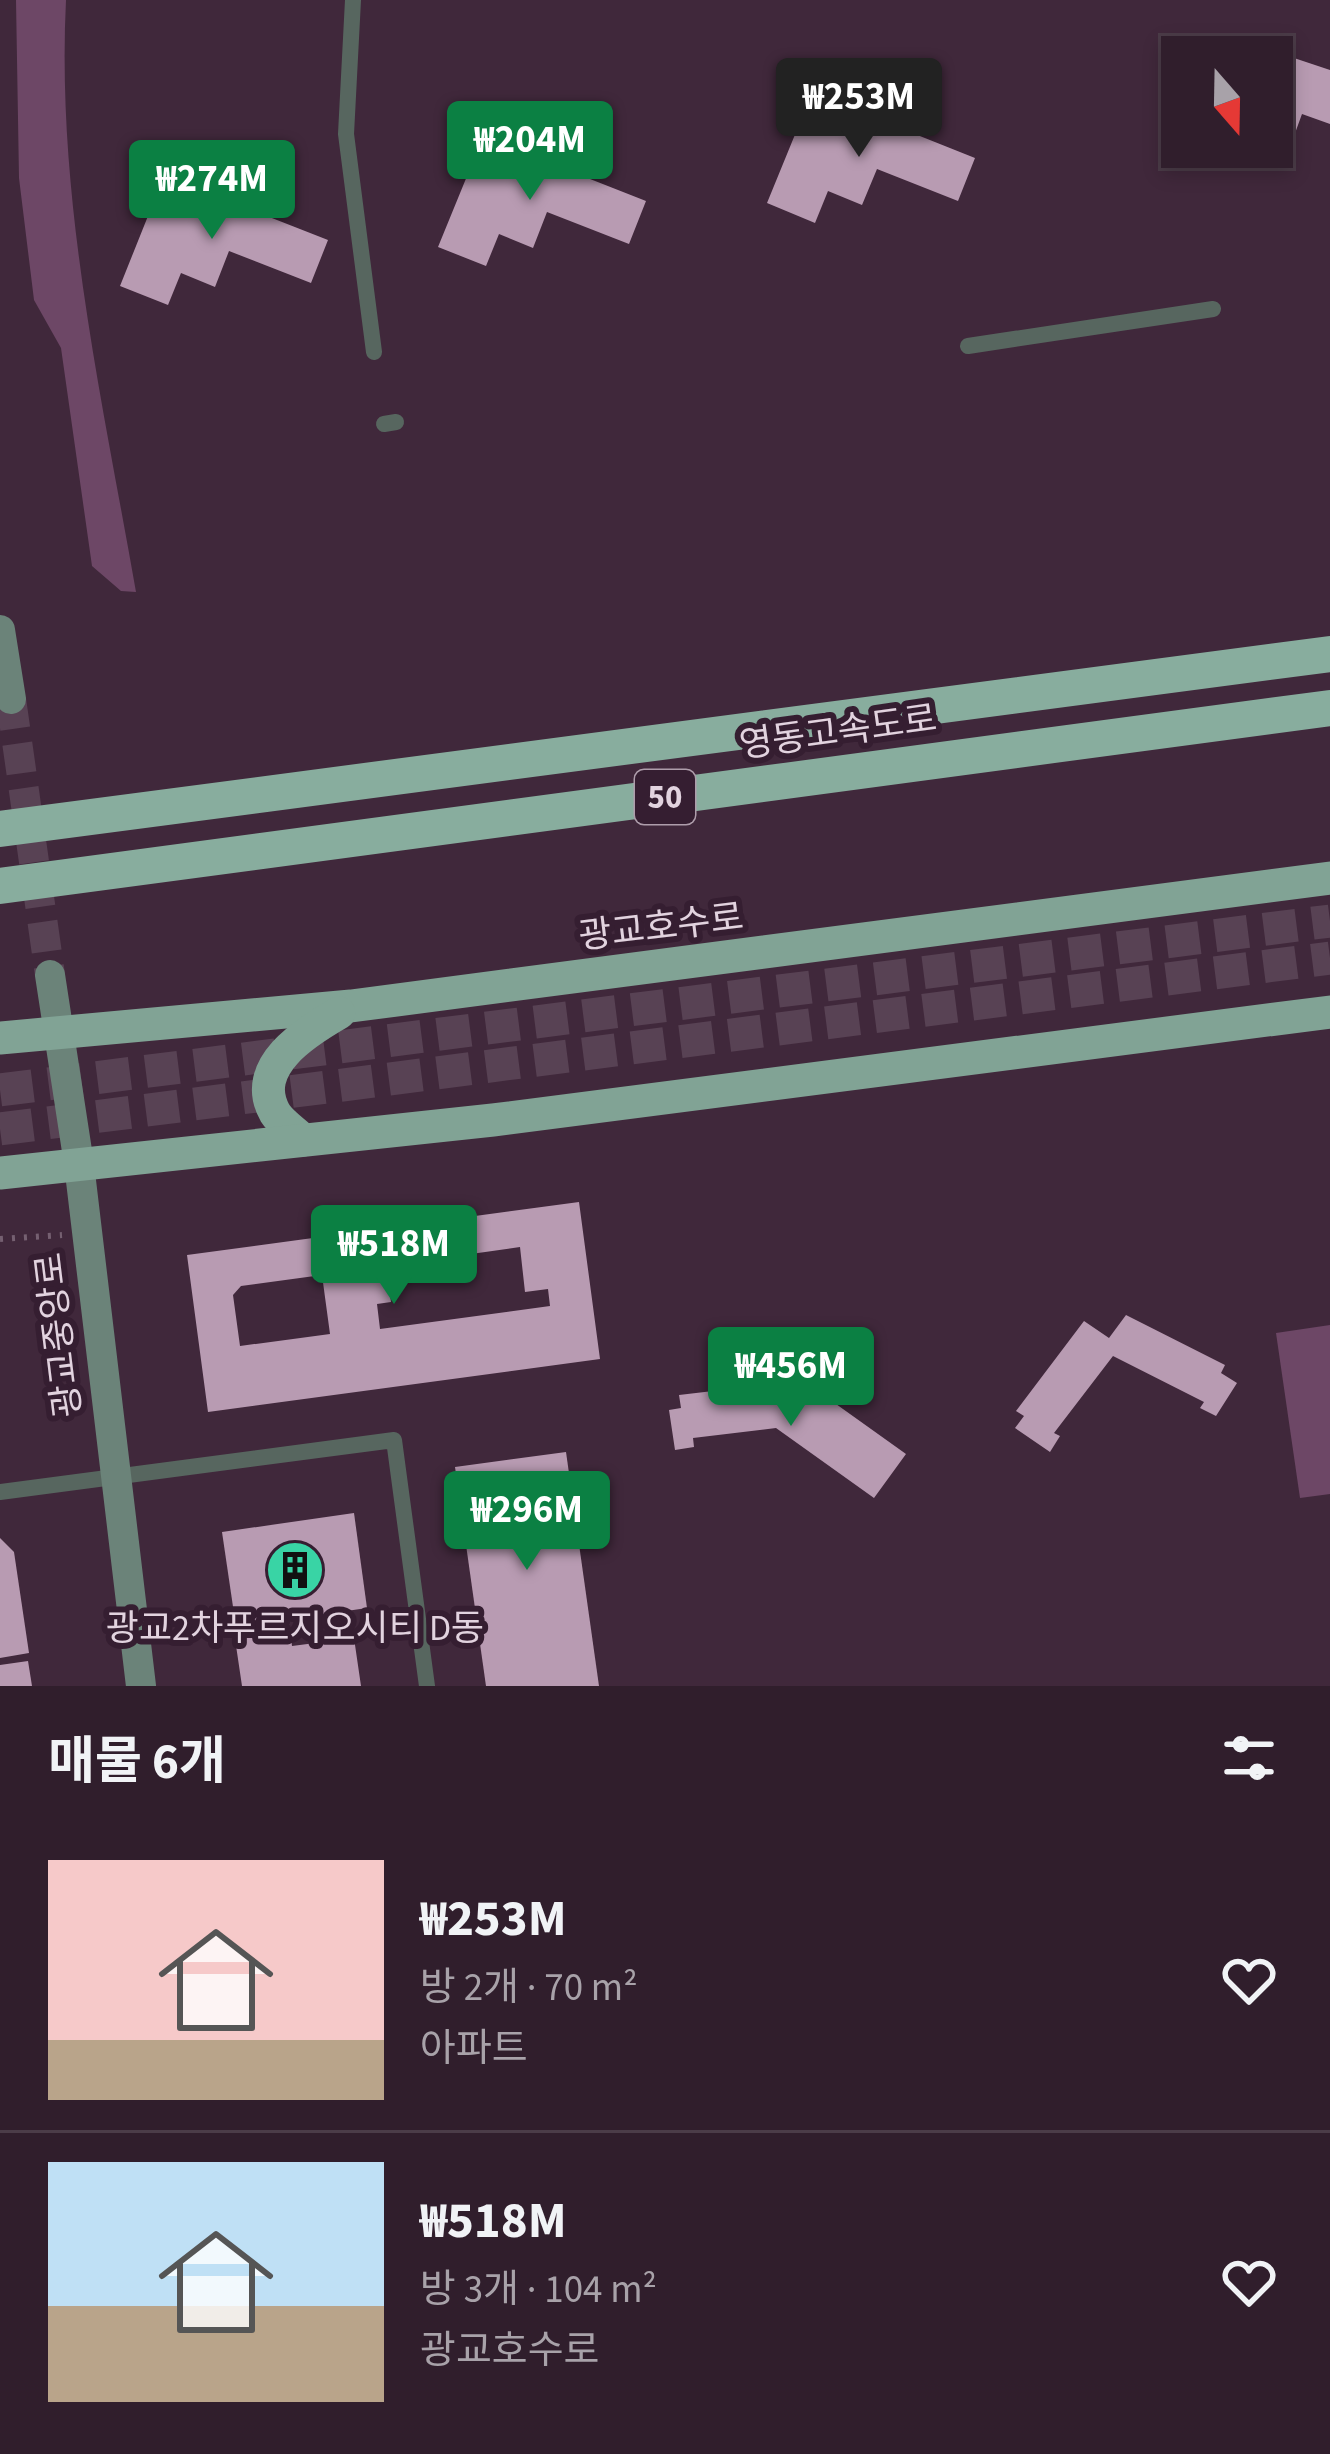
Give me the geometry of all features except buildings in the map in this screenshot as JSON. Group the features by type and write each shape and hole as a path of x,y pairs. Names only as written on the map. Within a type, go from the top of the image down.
{"highway":[{"name":"영동고속도로","path":"0,829 1330,654"},
{"name":"영동고속도로","path":"0,886 1330,708"},
{"name":"광교호수로","path":"0,1038 351,1006 1330,878"},
{"path":"303,1140 275,1113 270,1084 274,1065 301,1035 351,1006"},
{"path":"0,1173 493,1120 1330,1012"}],"main road":[{"path":"0,630 10,699"},
{"name":"광교중앙로","path":"50,975 79,1164 141,1686"}],"lane":[{"path":"352,0 346,134 374,352"},
{"path":"968,346 1213,309"},
{"path":"0,1492 394,1440 428,1686"}],"path":[{"path":"0,1239 86,1234"}],"shaded area":[{"path":"16,0 66,0 68,149 75,223 136,592 121,591 92,566 61,348 34,300 19,178"},
{"path":"1330,1325 1330,1494 1300,1498 1276,1333"}],"tunnel":[{"path":"11,699 50,975"},
{"path":"0,1090 1330,921"},
{"path":"0,1129 1330,958"}],"place":[{"name":"광교2차푸르지오시티 D동","path":"295,1570"}]}
